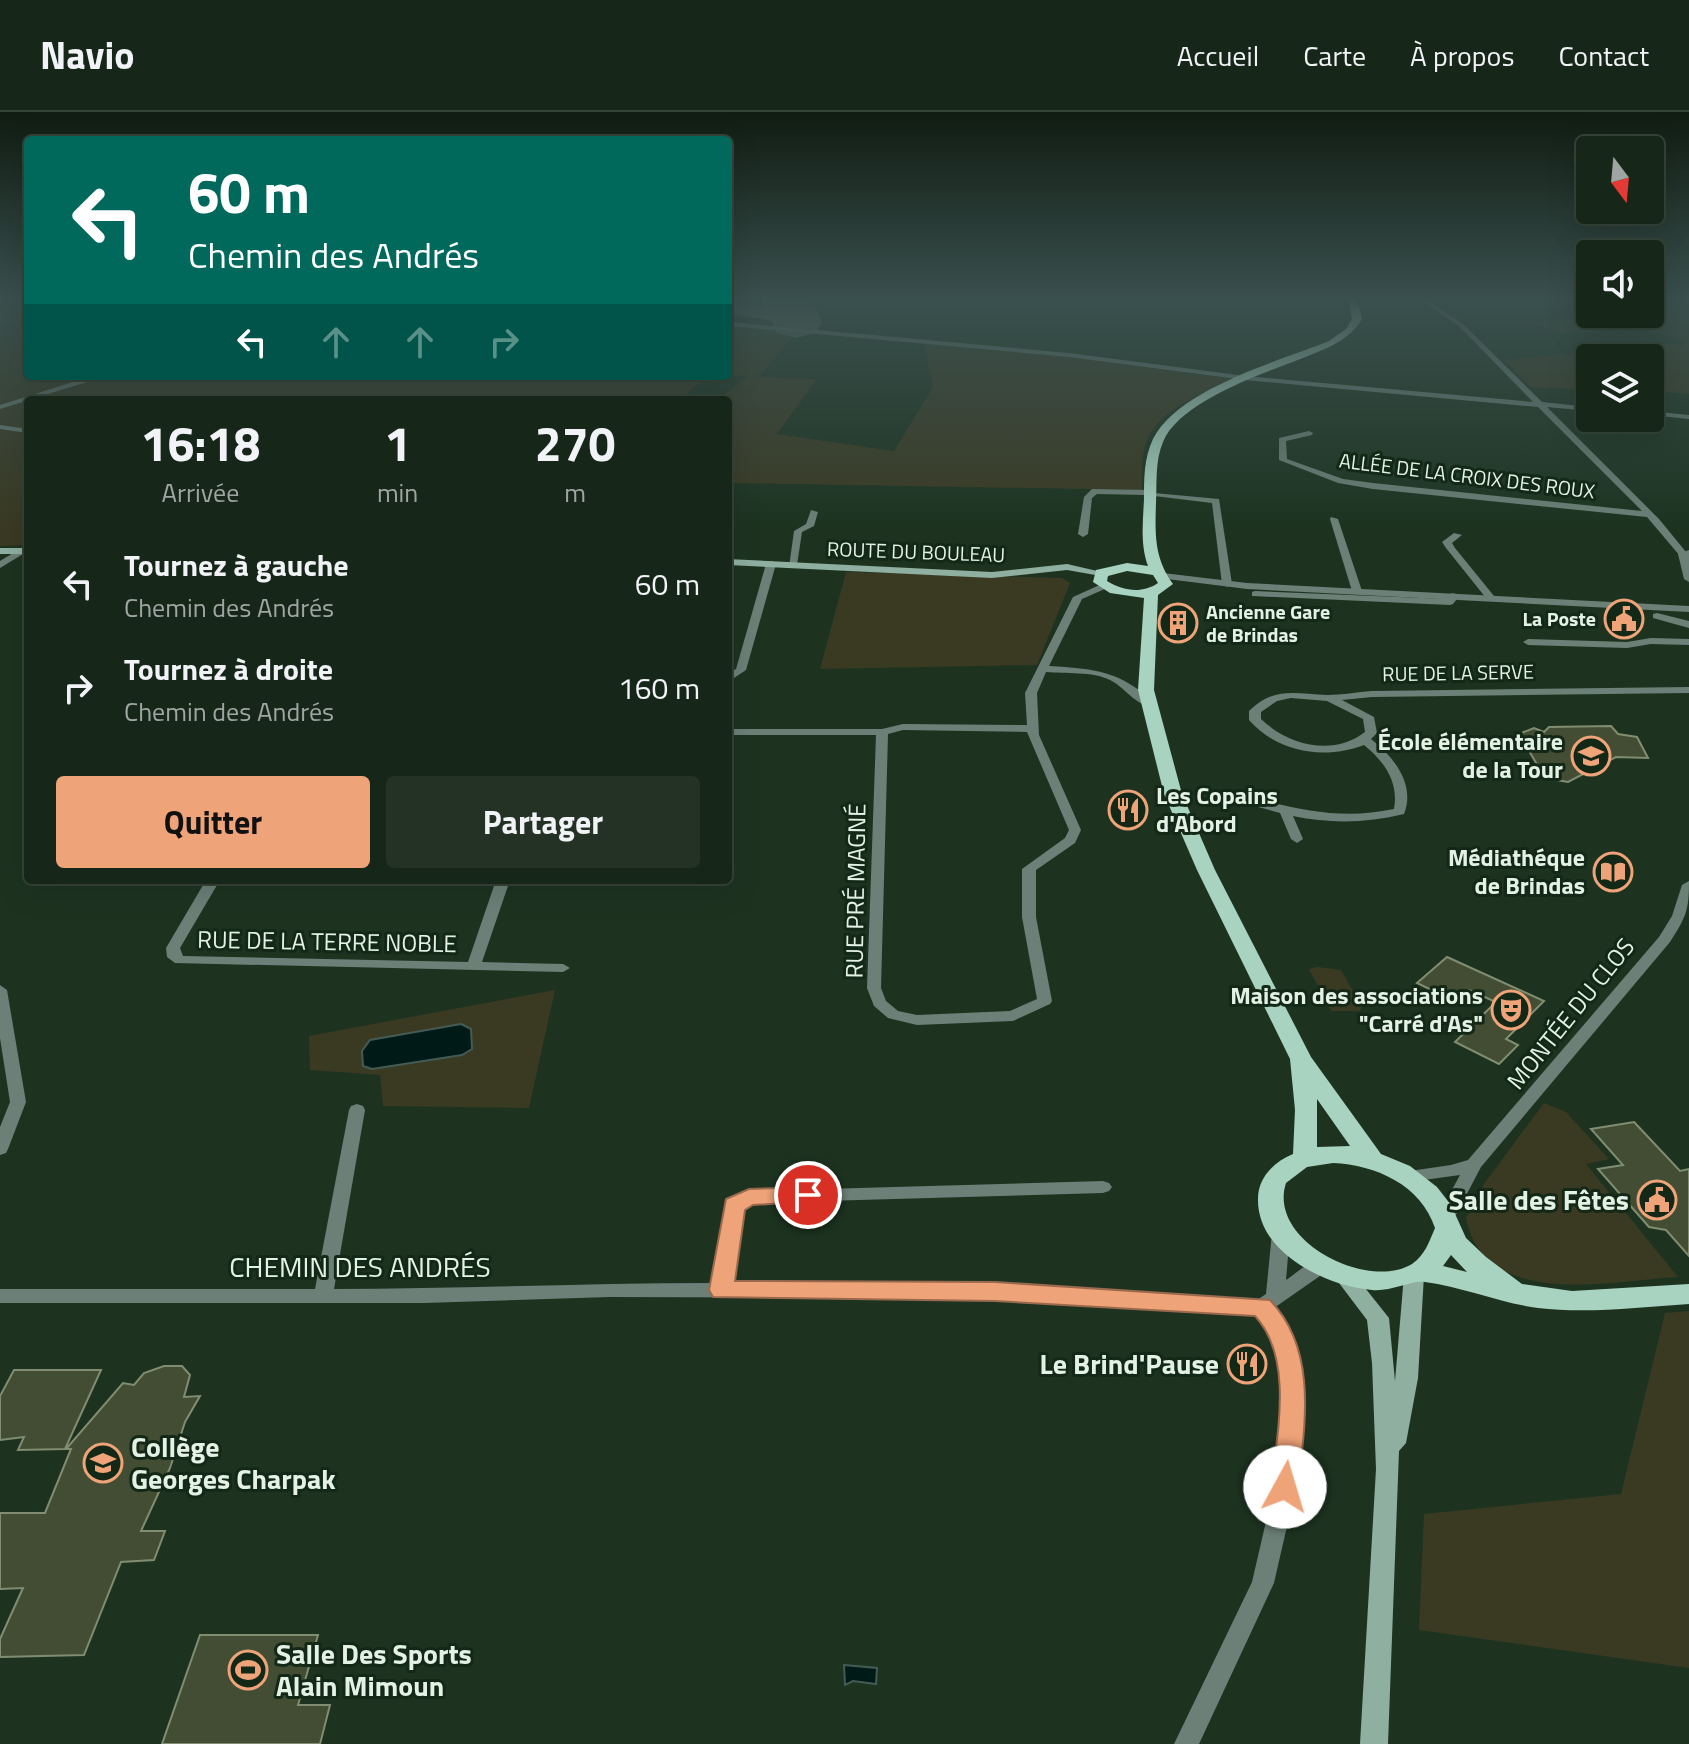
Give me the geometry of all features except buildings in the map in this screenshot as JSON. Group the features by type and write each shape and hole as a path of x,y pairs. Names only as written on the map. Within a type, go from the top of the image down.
{"main road":[{"path":"1103,580 1133,594 1155,592 1166,584 1152,564 1148,532 1156,446 1172,419 1208,397 1254,376"},
{"path":"1103,580 1127,567 1148,532"},
{"path":"0,551 24,550"},
{"name":"ROUTE DU BOULEAU","path":"732,562 992,575 1067,567 1103,580"},
{"path":"1127,567 1160,574"},
{"path":"1155,592 1147,640 1149,704 1162,758 1186,825 1301,1059 1372,1159"},
{"path":"1133,594 1136,617 1147,640"},
{"path":"1301,1059 1307,1110 1305,1159"},
{"path":"1514,1292 1477,1265 1446,1226 1428,1192 1409,1176 1372,1159 1337,1154 1305,1159 1287,1167 1275,1180 1270,1196 1272,1214 1281,1233 1298,1251 1332,1270 1368,1280 1417,1273 1514,1292 1572,1301 1689,1294"},
{"path":"1417,1273 1433,1264 1444,1249 1446,1226"},
{"path":"1332,1270 1378,1318 1388,1469 1374,1744"},
{"path":"1388,1469 1407,1378 1417,1273"}],"street":[{"path":"1236,376 1576,408"},
{"path":"1512,376 1686,554 1689,579"},
{"path":"36,396 89,380"},
{"path":"0,407 24,400"},
{"path":"1664,414 1689,417"},
{"path":"0,427 24,430"},
{"name":"ALLÉE DE LA CROIX DES ROUX","path":"1309,433 1282,440 1283,460 1341,481 1650,515"},
{"path":"1083,534 1088,497 1095,491 1216,501 1227,584"},
{"path":"792,565 798,531 810,526 814,512"},
{"path":"1334,519 1357,591"},
{"path":"1457,535 1447,542 1450,550 1479,579 1489,596"},
{"path":"0,565 24,551"},
{"path":"732,676 741,670 771,564"},
{"path":"1160,574 1251,590 1450,602 1455,595"},
{"name":"RUE PRÉ MAGNÉ","path":"882,732 874,988 879,1003 893,1015 944,1020 1013,1016 1045,1001 1029,917 1029,869 1070,840 1075,830 1033,729 1031,693 1078,597 1103,580"},
{"path":"1155,592 1357,591 1489,596 1653,610 1689,609"},
{"path":"1621,607 1689,625"},
{"path":"1653,610 1689,619"},
{"path":"1528,642 1627,645 1651,641 1689,642"},
{"path":"1043,669 1092,672 1114,678 1149,704"},
{"name":"RUE DE LA SERVE","path":"1329,698 1368,717 1371,733 1365,740 1343,747 1314,748 1276,738 1255,720 1255,711 1274,698 1291,695 1329,698 1689,690"},
{"path":"732,732 882,732 903,727 1033,729"},
{"name":"RUE DE LA SERVE","path":"1248,800 1286,814 1359,817 1400,811 1404,797 1399,779 1380,751 1365,740"},
{"path":"1286,814 1297,839"},
{"name":"RUE DE LA TERRE NOBLE","path":"211,884 175,941 171,952 180,960 563,968"},
{"name":"RUE DE LA TERRE NOBLE","path":"473,967 502,884"},
{"name":"MONTÉE DU CLOS","path":"1446,1226 1474,1164 1665,939 1679,916 1689,885"},
{"path":"0,990 18,1102 0,1149"},
{"path":"323,1296 357,1110"},
{"path":"1409,1176 1452,1171 1474,1164"},
{"path":"721,1290 734,1205 749,1197 1103,1187"},
{"path":"1186,1744 1263,1583 1285,1487 1295,1396 1278,1325 1268,1303 1281,1233"},
{"path":"1268,1303 1332,1270"},
{"name":"CHEMIN DES ANDRÉS","path":"0,1296 995,1291 1268,1303"}],"shaded area":[{"path":"0,376 24,376 24,380 702,380 684,396 24,396 24,545 0,546"},
{"path":"747,376 817,379 777,434 894,451 933,387 931,376 1212,376 1233,379 1184,403 1154,429 1144,451 1142,490 732,483 732,396 723,396"},
{"path":"1520,376 1576,376 1576,389 1530,387"},
{"path":"1664,376 1689,376 1689,394 1664,392"},
{"path":"846,572 1062,578 1070,583 1037,665 820,669"},
{"path":"1309,969 1341,970 1362,1007 1360,1011 1331,1011"},
{"path":"555,990 529,1108 383,1106 380,1075 310,1070 309,1036"},
{"path":"1544,1103 1566,1112 1609,1159 1586,1164 1678,1277 1553,1284 1523,1278 1497,1267 1477,1247 1466,1218 1484,1184"},
{"path":"1689,1311 1689,1668 1419,1630 1424,1514 1621,1494 1665,1313"}],"water":[{"path":"461,1024 471,1029 472,1049 462,1055 372,1069 363,1066 362,1051 370,1040"},
{"path":"844,1665 877,1668 876,1684 853,1681 845,1685"}],"place":[{"name":"La Poste","path":"1624,619"},
{"name":"Ancienne Gare de Brindas","path":"1178,623"},
{"name":"École élémentaire de la Tour","path":"1591,756"},
{"name":"Les Copains d'Abord","path":"1128,810"},
{"name":"Médiathéque de Brindas","path":"1613,872"},
{"name":"Maison des associations \"Carré d'As\"","path":"1511,1010"},
{"name":"Salle des Fêtes","path":"1657,1200"},
{"name":"Le Brind'Pause","path":"1247,1364"},
{"name":"Collège Georges Charpak","path":"103,1463"},
{"name":"Salle Des Sports Alain Mimoun","path":"248,1670"}],"route":[{"path":"808,1195 749,1197 734,1205 721,1290 995,1291 1261,1307 1278,1325 1295,1396 1285,1487"}]}
